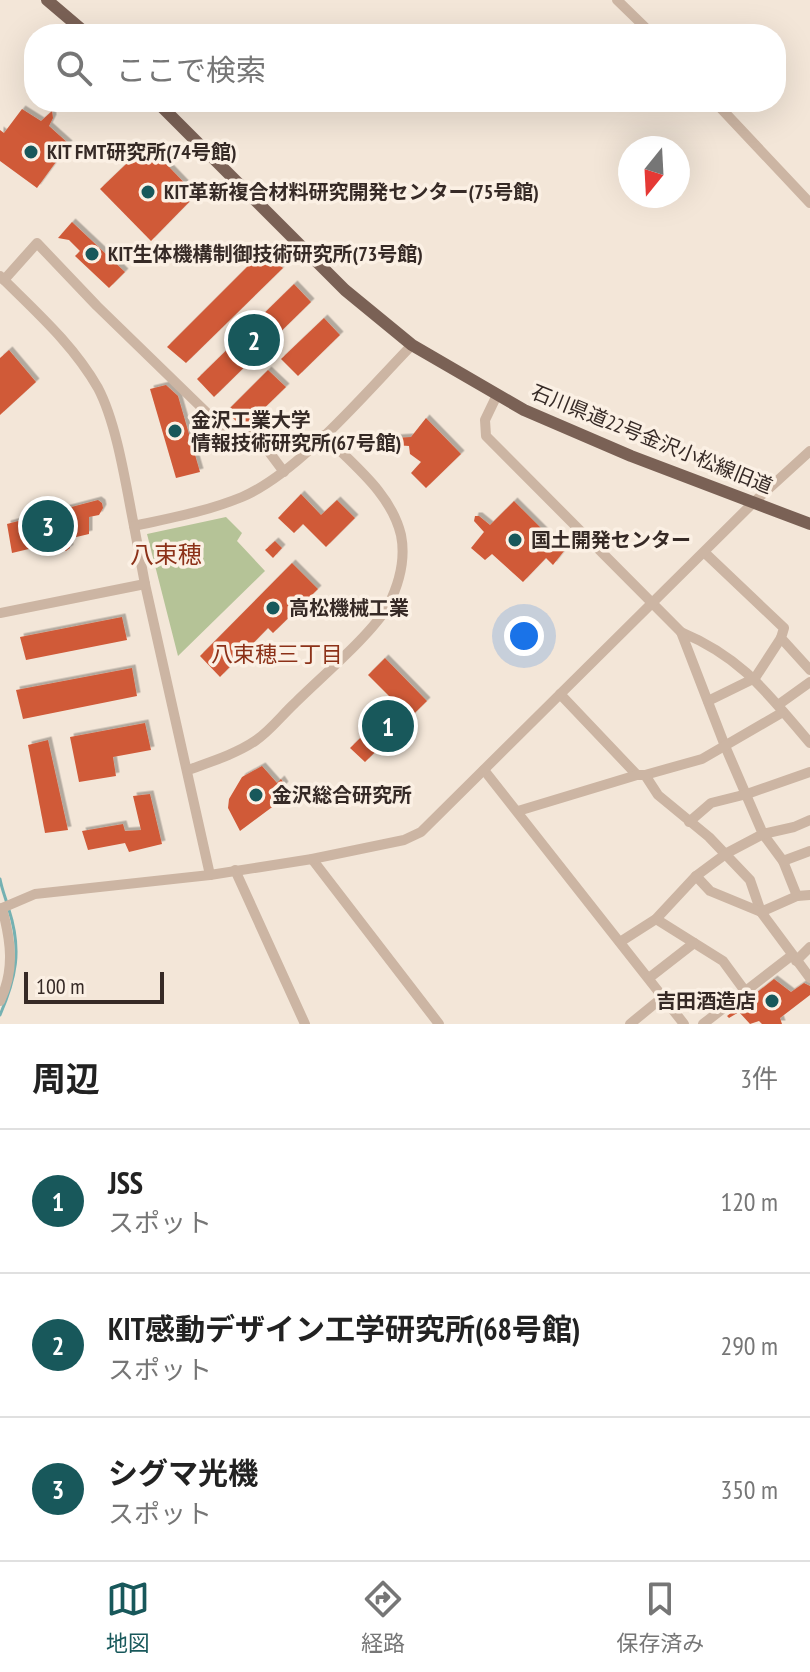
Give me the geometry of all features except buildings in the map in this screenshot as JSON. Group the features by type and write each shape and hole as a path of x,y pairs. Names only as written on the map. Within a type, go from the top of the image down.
{"main road":[{"path":"47,0 75,24"},
{"name":"石川県道22号金沢小松線旧道","path":"167,112 345,290 412,345 524,410 631,456 810,524"}],"street":[{"path":"617,0 642,24"},
{"path":"724,112 810,203"},
{"path":"210,875 119,453 100,392 58,333 2,278 37,243 238,443 254,432 284,472"},
{"path":"134,526 192,513 245,496 284,472 412,345"},
{"path":"497,395 485,420 486,436 681,632 763,834 783,861 797,896"},
{"path":"188,770 256,741 356,643 386,608 399,579 403,559 401,538 397,521 384,496 324,435"},
{"path":"0,1001 9,983 12,957 2,908 16,901 35,894 210,875 312,859 404,840 421,832 754,502 810,451"},
{"path":"705,553 784,628 781,638 755,678 708,701"},
{"path":"0,613 145,584"},
{"path":"681,632 710,644 755,678 810,743"},
{"path":"781,638 810,670"},
{"path":"518,811 702,759 781,709 810,682"},
{"path":"560,694 658,795 727,853 750,880 761,912 810,978"},
{"path":"484,770 684,1024"},
{"path":"689,822 711,803 810,772"},
{"path":"620,942 656,919 696,876 727,853 763,834 810,820"},
{"path":"783,861 810,851"},
{"path":"312,859 439,1024"},
{"path":"235,870 305,1024"},
{"path":"696,876 710,891 761,912 797,896 810,895"},
{"path":"656,919 723,961 745,991"},
{"path":"649,978 694,943"},
{"path":"703,1024 810,947"},
{"path":"630,1024 663,997"}],"green space":[{"path":"226,517 242,533 237,541 265,571 178,656 147,534"}],"waterway":[{"path":"0,879 13,924 16,951 10,989 0,1015"}],"place":[{"name":"KIT FMT研究所(74号館)","path":"31,152"},
{"name":"KIT革新複合材料研究開発センター(75号館)","path":"148,192"},
{"name":"KIT生体機構制御技術研究所(73号館)","path":"92,254"},
{"name":"KIT感動デザイン工学研究所(68号館)","path":"254,340"},
{"name":"金沢工業大学 情報技術研究所(67号館)","path":"175,431"},
{"name":"シグマ光機","path":"48,526"},
{"name":"国土開発センター","path":"515,540"},
{"name":"高松機械工業","path":"273,608"},
{"name":"JSS","path":"388,726"},
{"name":"金沢総合研究所","path":"256,795"},
{"name":"吉田酒造店","path":"772,1001"}],"district":[{"name":"八束穂","path":"166,554"},
{"name":"八束穂三丁目","path":"277,654"}]}
